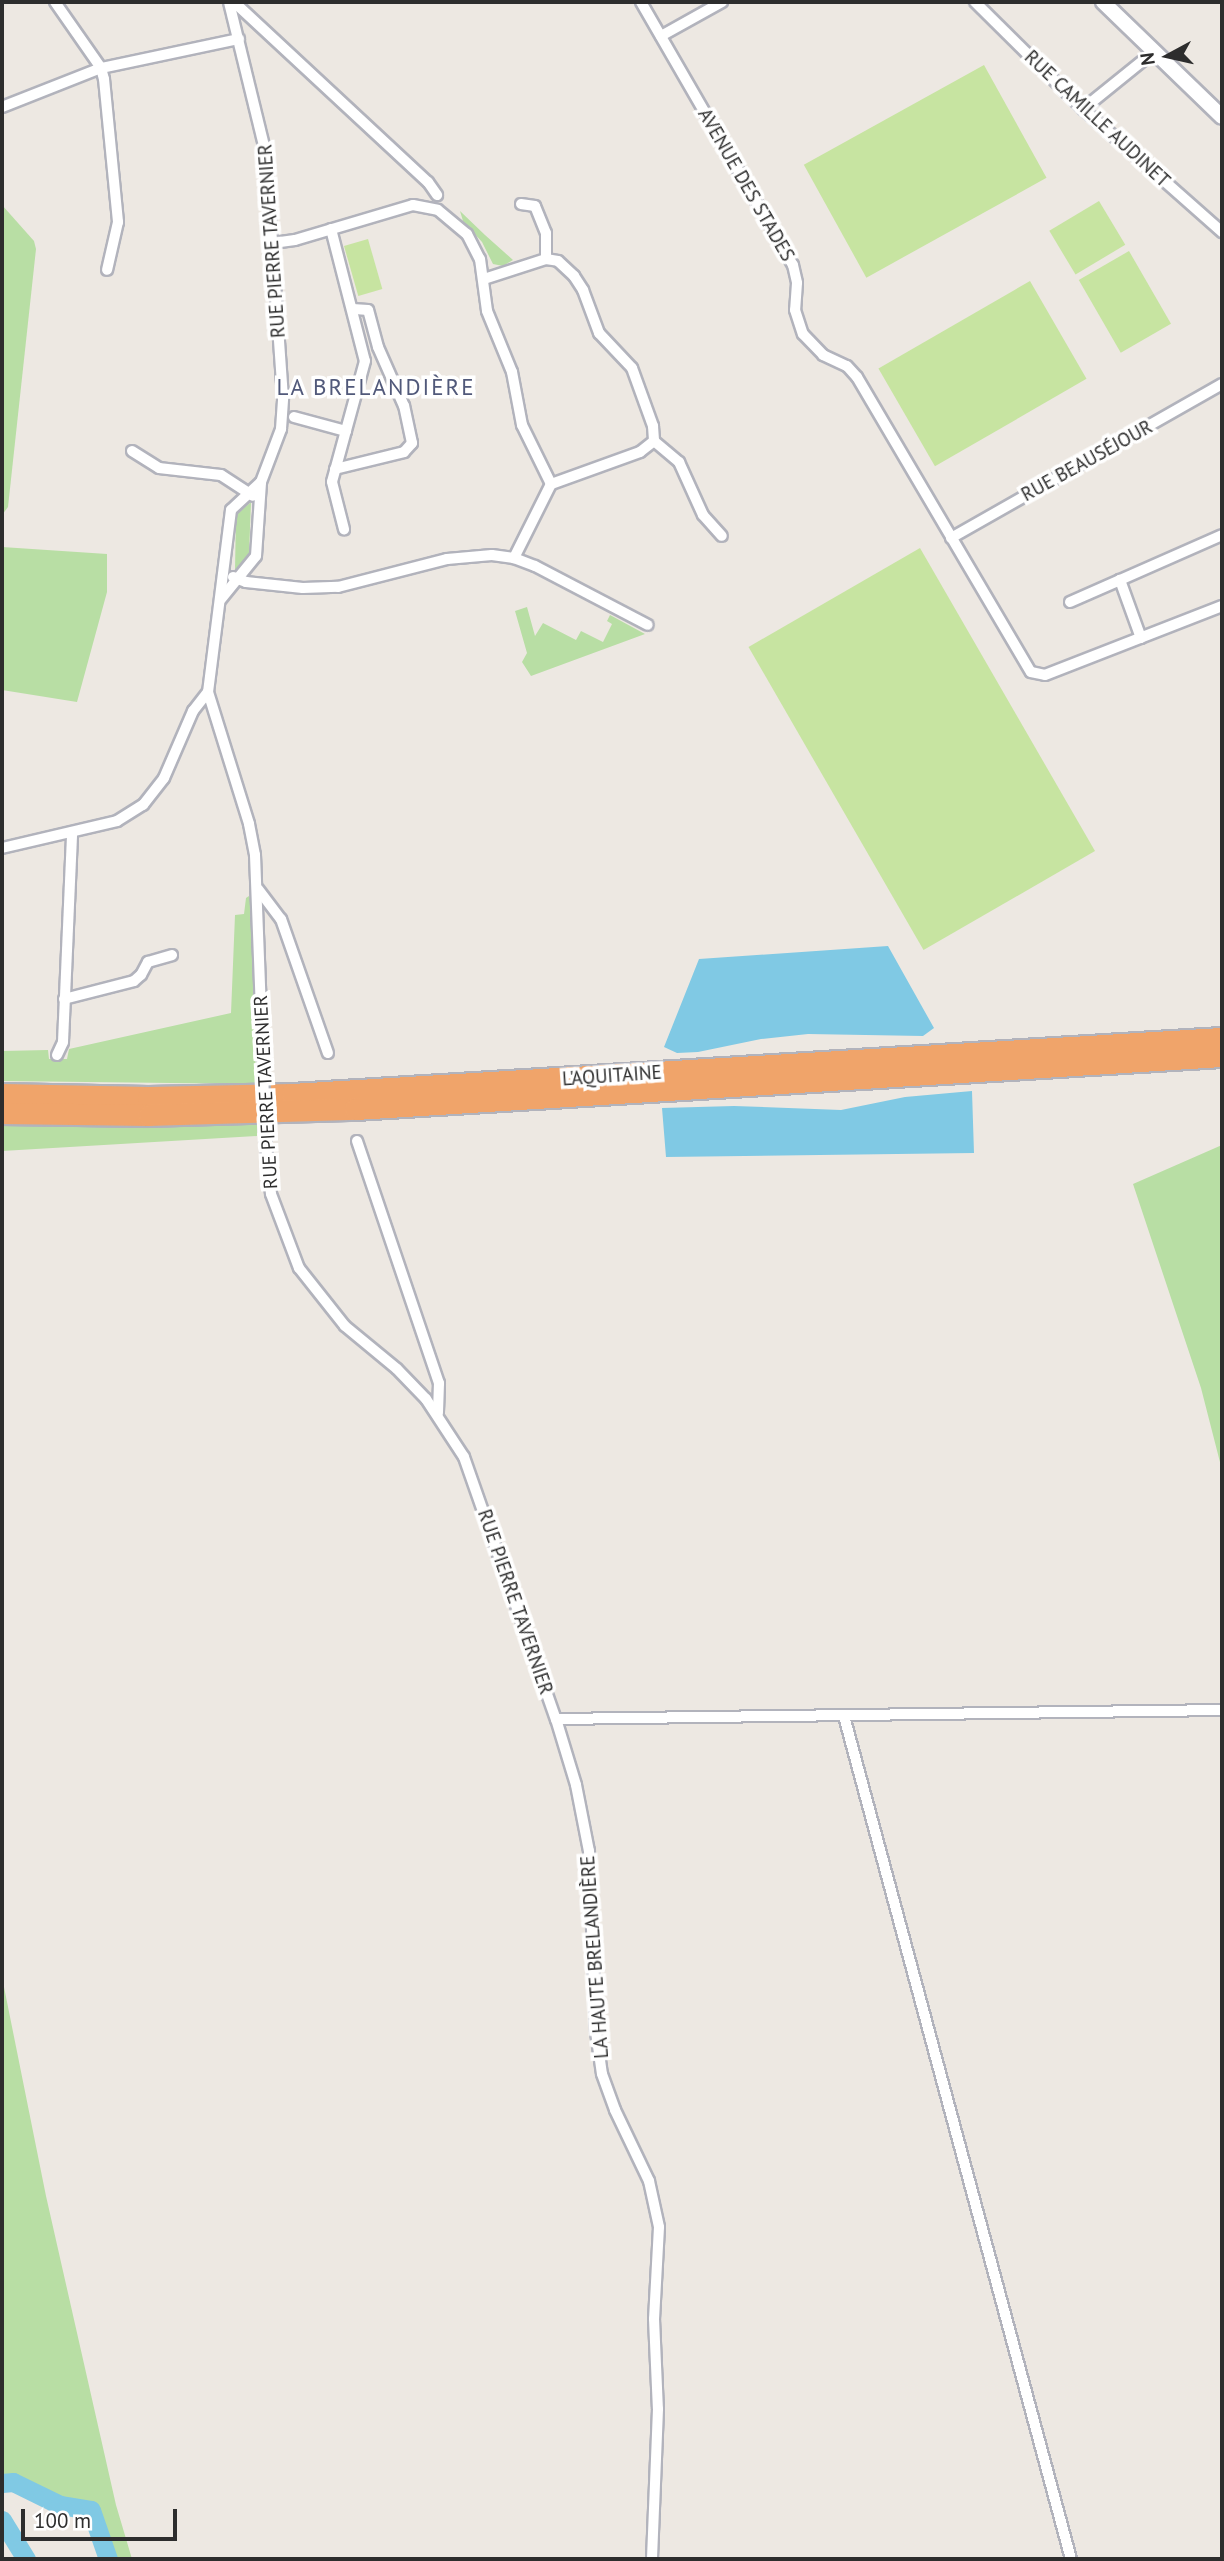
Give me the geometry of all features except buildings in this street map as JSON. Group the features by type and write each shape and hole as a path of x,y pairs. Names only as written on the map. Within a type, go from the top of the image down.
{"highway":[{"name":"L'AQUITAINE","path":"2,1094 148,1097 342,1092 1222,1038"},
{"name":"L'AQUITAINE","path":"2,1113 149,1115 355,1109 1222,1056"}],"street":[{"path":"55,2 101,68 118,212 117,231 107,270"},
{"path":"231,2 428,181 438,195"},
{"name":"RUE PIERRE TAVERNIER","path":"221,599 256,556 261,482 281,429 283,398 264,138 231,2"},
{"name":"AVENUE DES STADES","path":"641,2 793,265 797,283 795,310 803,334 823,355 847,366 857,377 1027,667 1034,674 1045,675 1141,638"},
{"path":"661,36 722,2"},
{"name":"RUE CAMILLE AUDINET","path":"975,2 1083,109 1222,232"},
{"path":"1103,2 1222,117"},
{"path":"2,107 101,68 239,39"},
{"path":"1083,109 1155,51"},
{"path":"521,204 535,206 546,233 546,259"},
{"path":"273,243 295,240 413,205 438,210 467,234 481,258 488,311 512,372 522,425 545,467 551,484"},
{"path":"331,229 365,361 332,482 344,529"},
{"path":"484,279 546,259 558,261 574,275 583,290 599,333 628,361 653,426 654,441 679,463 703,515 722,536"},
{"path":"335,469 404,452 412,443 404,406 377,347 368,310 352,309"},
{"name":"RUE BEAUSÉJOUR","path":"951,538 1222,384"},
{"path":"294,417 346,431"},
{"path":"514,558 551,484 639,452 654,441"},
{"path":"132,451 159,468 221,475 260,502"},
{"name":"RUE PIERRE TAVERNIER","path":"261,482 231,510 208,692 249,824 258,889 265,1135 271,1195 299,1268 345,1326 405,1377 438,1413 456,1441 475,1486 556,1719"},
{"path":"1070,602 1222,535"},
{"path":"225,572 237,579 303,588 338,587 447,559 492,555 514,558 648,625"},
{"path":"1120,580 1141,638 1222,606"},
{"path":"2,848 130,815 154,794 176,756 193,711 208,692"},
{"path":"57,1055 63,1042 72,832"},
{"path":"258,889 281,919 328,1053"},
{"path":"64,999 134,981 152,959 173,955"},
{"path":"357,1141 439,1383 438,1413"},
{"path":"556,1719 1222,1710"},
{"path":"844,1716 1070,2559"},
{"name":"LA HAUTE BRELANDIÈRE","path":"556,1719 581,1807 589,1851 596,2032 602,2074 615,2110 649,2180 657,2211 659,2244 654,2319 659,2409 652,2559"}],"green space":[{"path":"984,65 1047,178 866,278 804,165"},
{"path":"1099,201 1125,245 1076,275 1049,231"},
{"path":"2,205 34,241 36,249 8,507 2,515"},
{"path":"460,211 513,260 503,266 493,264 482,242 463,221"},
{"path":"368,239 382,289 358,296 344,246"},
{"path":"1129,251 1171,324 1121,353 1079,280"},
{"path":"1030,281 1086,379 935,466 878,369"},
{"path":"251,502 249,554 241,567 235,570 236,515"},
{"path":"2,547 107,554 107,592 77,702 2,690"},
{"path":"920,548 1095,851 924,950 749,647"},
{"path":"527,607 535,636 543,623 576,640 581,631 603,642 612,624 607,621 610,615 645,634 531,676 522,662 527,653 515,611"},
{"path":"249,896 253,906 256,1084 2,1081 2,1051 48,1050 49,1059 67,1059 69,1049 231,1013 235,915 244,914 246,898"},
{"path":"257,1123 257,1136 2,1151 2,1124"},
{"path":"1222,1145 1222,1470 1201,1388 1133,1184"},
{"path":"2,1977 46,2196 116,2505 132,2559 113,2559 98,2505 56,2499 12,2475 2,2476"}],"water":[{"path":"888,946 934,1028 923,1036 808,1034 761,1039 698,1052 677,1053 664,1047 699,959"},
{"path":"972,1091 974,1153 666,1157 662,1108 734,1106 841,1110 905,1097"},
{"path":"12,2475 56,2499 98,2505 113,2559 107,2559 92,2511 58,2505 15,2483 2,2484 2,2476"}],"waterway":[{"path":"2,2483 13,2482 60,2505 91,2510 108,2559"},
{"path":"2,2520 26,2559"}],"district":[{"name":"LA BRELANDIÈRE","path":"376,387"}]}
